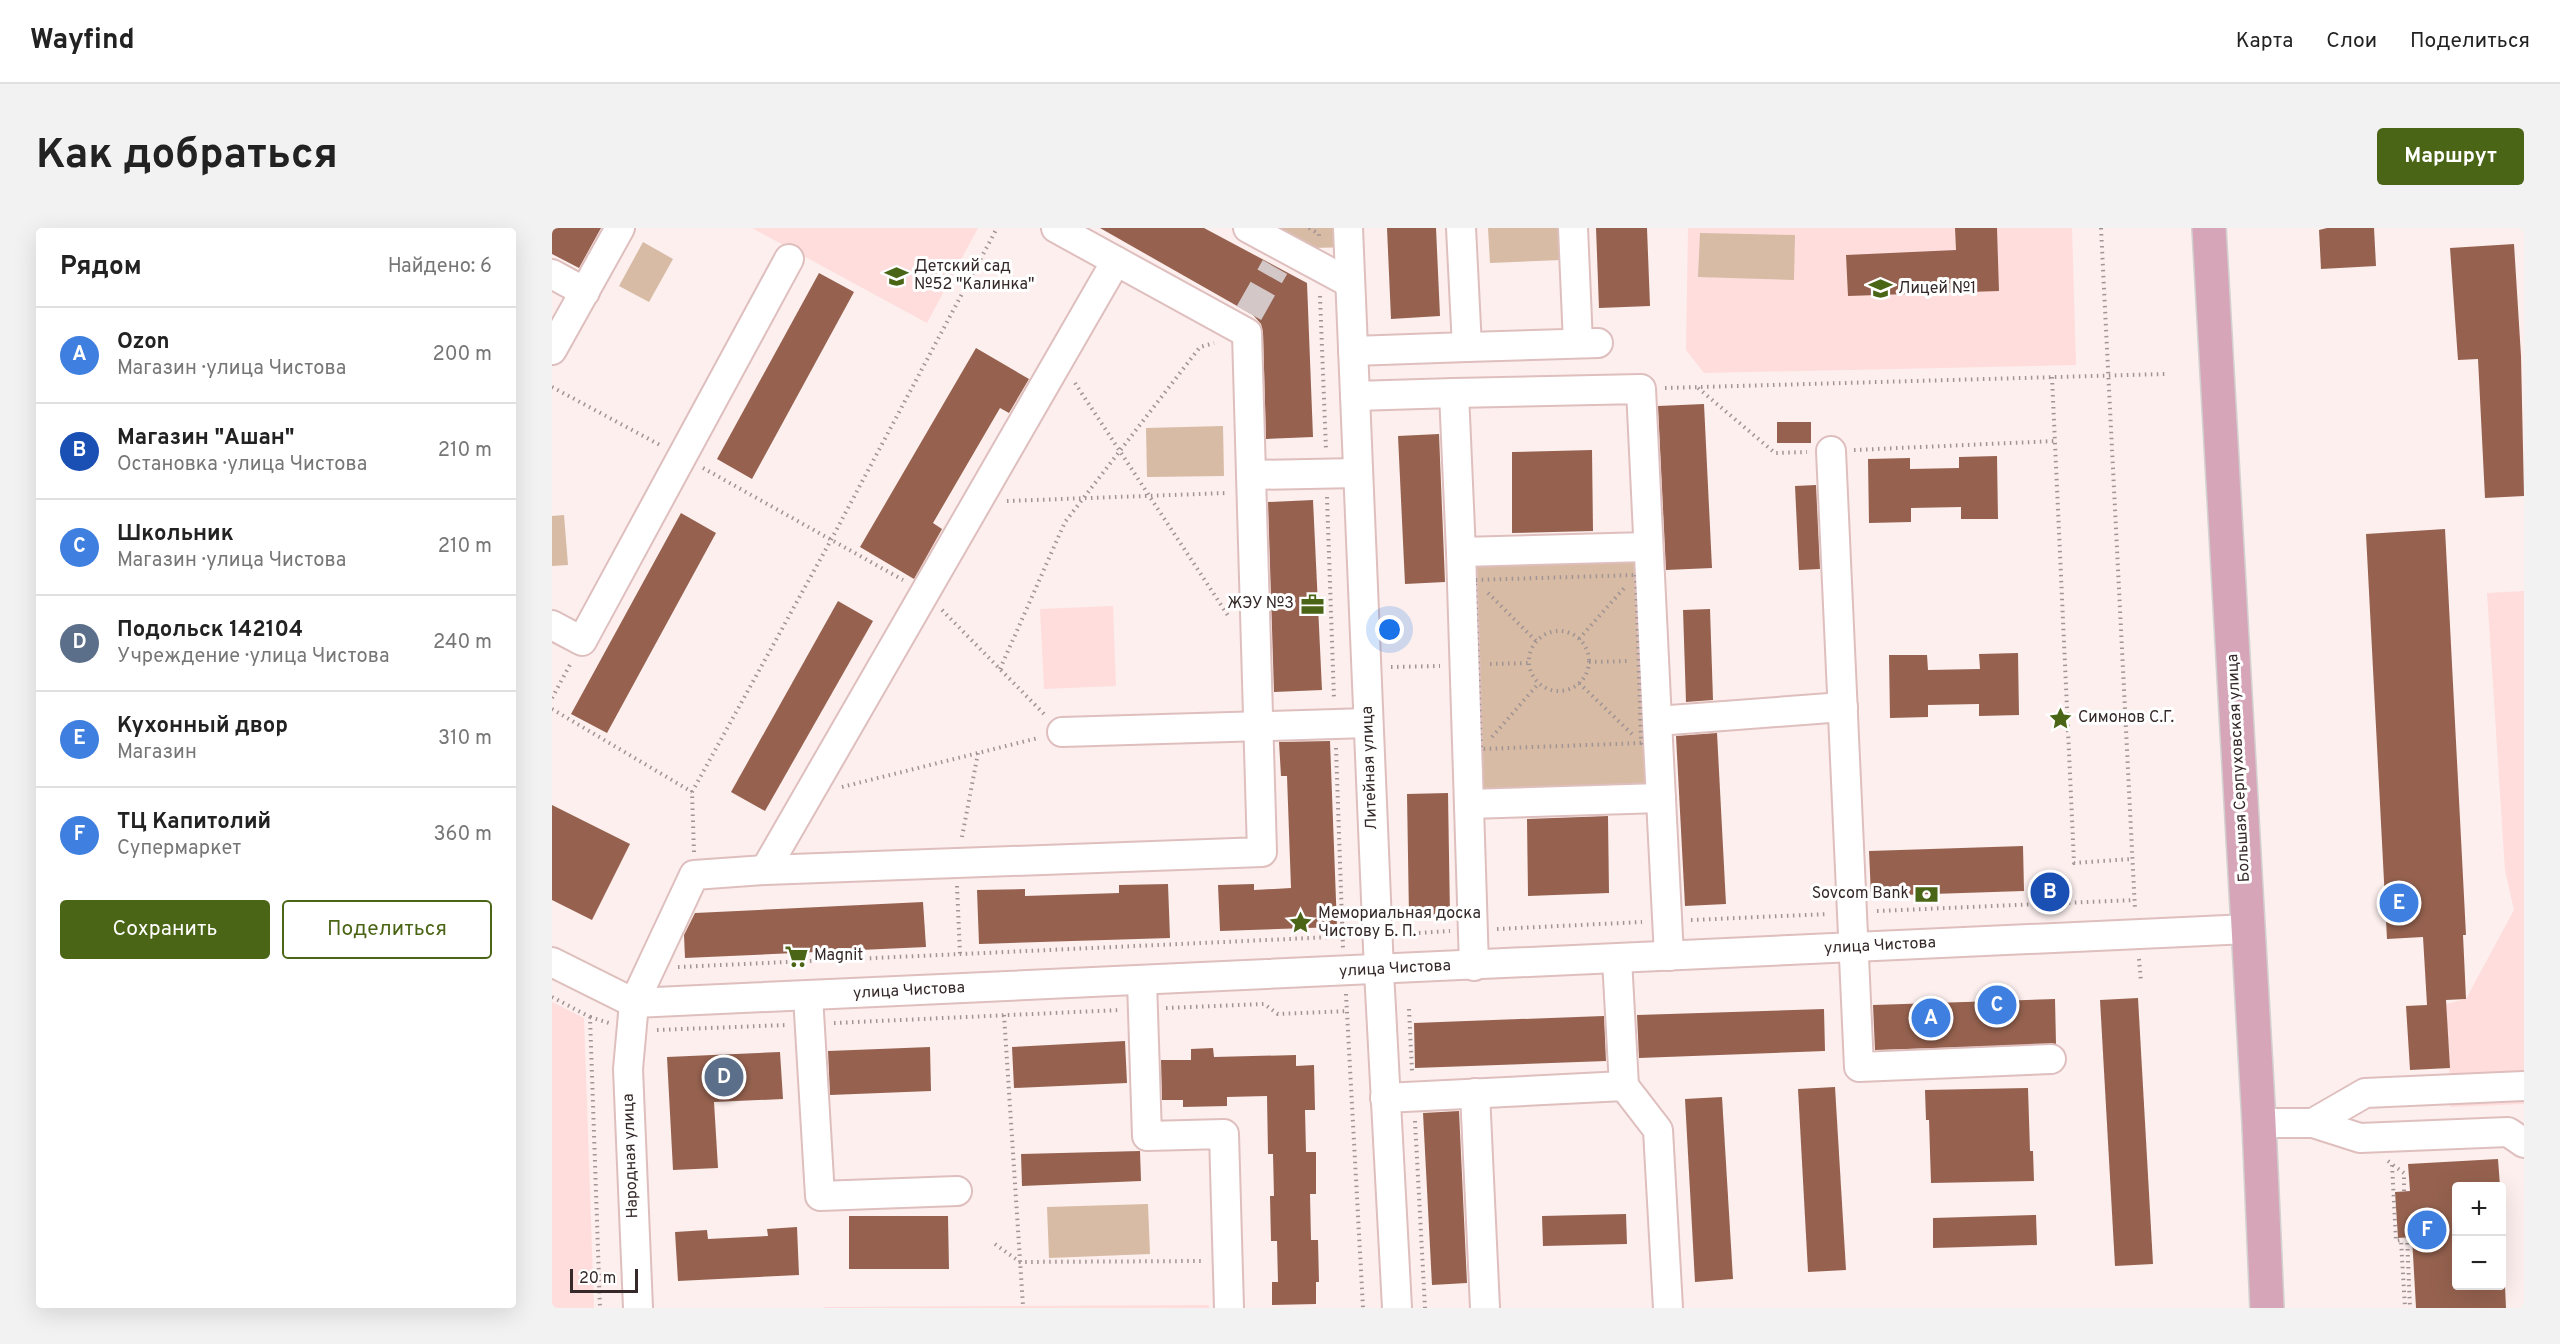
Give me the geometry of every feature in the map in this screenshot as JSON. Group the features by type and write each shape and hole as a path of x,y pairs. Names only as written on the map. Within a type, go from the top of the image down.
{"main road":[{"name":"Большая Серпуховская улица","path":"2209,228 2259,1123 2267,1308"}],"street":[{"path":"552,350 620,228"},
{"path":"634,1004 694,875 765,870 1262,852 1245,325 1116,261 1056,228"},
{"path":"1248,228 1279,258 1319,266 1350,283"},
{"name":"Литейная улица","path":"1348,228 1379,970 1397,1308"},
{"path":"1461,228 1467,347"},
{"path":"1353,351 1588,343 1573,228"},
{"path":"552,626 582,641 789,259"},
{"path":"765,870 1116,261"},
{"path":"552,274 585,292"},
{"path":"1355,396 1641,389 1646,660 1661,798 1669,956"},
{"path":"1454,393 1466,566 1474,756 1468,804 1474,966"},
{"path":"1831,451 1859,1067 2051,1059"},
{"path":"1251,483 1326,474 1358,473"},
{"path":"1466,566 1644,561"},
{"path":"1653,741 1843,707"},
{"path":"1062,732 1368,723"},
{"path":"1468,804 1661,798"},
{"name":"улица Чистова","path":"552,962 634,1004 809,1010 1142,981 2247,928"},
{"path":"1617,959 1624,1086 1658,1130 1668,1308"},
{"path":"1142,981 1147,1136 1224,1134 1229,1308"},
{"name":"Народная улица","path":"634,1004 628,1069 638,1308"},
{"path":"809,1010 820,1196 957,1191"},
{"path":"1385,1098 1624,1086"},
{"path":"2313,1123 2365,1093 2524,1086"},
{"path":"1475,1093 1485,1308"},
{"path":"2259,1123 2313,1123 2360,1138 2508,1132 2524,1143"}],"path":[{"path":"694,875 692,792 831,540 997,228"},
{"path":"2101,228 2106,376 2131,859 2140,982"},
{"path":"1319,266 1345,972 1363,1308"},
{"path":"1000,669 1065,522 1200,347 1245,325"},
{"path":"1059,360 1231,620"},
{"path":"1641,389 2165,374"},
{"path":"2052,377 2074,863 2131,859"},
{"path":"552,387 925,593 1062,732"},
{"path":"1697,387 1775,453 2055,441"},
{"path":"978,502 1149,496 1251,483"},
{"path":"1466,566 1644,561"},
{"path":"1579,639 1644,561"},
{"path":"1644,561 1646,660 1653,741"},
{"path":"1466,566 1537,642"},
{"path":"1466,566 1474,756"},
{"path":"1559,631 1570,633 1585,646 1589,662 1587,673 1579,683 1566,690 1556,691 1539,684 1533,676 1529,663 1530,655 1537,642 1549,633 1559,631"},
{"path":"552,698 582,641"},
{"path":"1589,662 1646,660"},
{"path":"1579,683 1653,741"},
{"path":"1474,756 1539,684"},
{"path":"552,709 692,792"},
{"path":"808,795 1062,732"},
{"path":"1474,756 1653,741"},
{"path":"552,998 590,1017 632,1032 809,1010 1004,1015 1264,1004 1278,1014 1347,1011"},
{"path":"1409,1009 1425,1308"},
{"path":"1004,1015 1023,1306"},
{"path":"590,1017 600,1308"},
{"path":"2360,1138 2403,1173 2404,1192"},
{"path":"2392,1164 2396,1241 2401,1240 2405,1308"},
{"path":"2407,1237 2410,1308"},
{"path":"995,1244 1020,1262 1228,1261"}],"shaded area":[{"name":"Детский сад №52 \"Калинка\"","path":"752,228 978,228 927,323"},
{"path":"1272,228 1360,228 1360,247 1308,248"},
{"path":"1488,228 1559,228 1561,260 1490,263"},
{"name":"Лицей №1","path":"1688,228 2072,228 2076,365 1704,373 1686,350"},
{"path":"1700,233 1795,235 1794,280 1698,277"},
{"path":"643,242 673,259 649,302 619,286"},
{"path":"1223,426 1224,476 1147,477 1146,428"},
{"path":"564,515 568,565 552,566 552,516"},
{"path":"1646,558 1654,788 1472,794 1464,564"},
{"path":"2524,591 2524,1104 2451,1107 2446,1004 2466,999 2514,910 2505,870 2487,593"},
{"path":"1113,606 1116,686 1044,689 1040,609"},
{"path":"552,1002 584,1018 594,1308 552,1308"},
{"path":"1148,1204 1150,1254 1049,1258 1047,1207"},
{"path":"1209,1305 1209,1308 824,1308 824,1307"}],"building":[{"path":"552,228 601,228 579,268 552,254"},
{"path":"1100,228 1204,228 1307,283 1313,437 1266,439 1263,333 1261,324 1253,315"},
{"path":"1387,228 1436,228 1440,316 1391,319"},
{"path":"1596,228 1647,228 1650,306 1599,308"},
{"path":"1955,228 1997,228 1999,291 1848,296 1846,255 1956,250"},
{"path":"2374,228 2376,266 2321,269 2319,230"},
{"path":"2514,244 2521,356 2524,496 2485,498 2478,359 2458,360 2450,248"},
{"path":"819,273 854,292 752,479 717,459"},
{"path":"976,348 1029,379 1009,413 1000,408 933,523 942,529 914,579 860,547"},
{"path":"1704,404 1712,568 1666,570 1658,406"},
{"path":"1777,422 1811,422 1811,443 1777,443"},
{"path":"1439,434 1445,582 1405,584 1398,436"},
{"path":"1592,450 1593,531 1512,533 1512,452"},
{"path":"1997,456 1998,519 1961,519 1961,507 1911,508 1911,522 1869,523 1868,459 1910,458 1910,469 1959,468 1959,457"},
{"path":"1816,485 1820,569 1799,570 1795,486"},
{"path":"1313,500 1322,690 1274,692 1268,502"},
{"path":"681,513 716,533 607,733 571,714"},
{"path":"2445,529 2466,935 2463,935 2466,999 2446,1000 2450,1068 2410,1070 2406,1006 2427,1005 2423,937 2387,939 2366,534"},
{"path":"838,601 873,621 765,811 731,792"},
{"path":"1710,609 1713,700 1686,702 1683,610"},
{"path":"2018,653 2019,715 1979,716 1979,704 1928,705 1928,717 1890,718 1889,655 1927,655 1928,670 1980,669 1979,654"},
{"path":"1717,733 1726,904 1685,906 1676,736"},
{"path":"1330,741 1337,927 1220,931 1218,885 1254,884 1254,890 1291,888 1287,776 1281,776 1279,742"},
{"path":"1448,793 1450,917 1409,917 1407,794"},
{"path":"552,805 630,844 592,920 552,900"},
{"path":"1608,816 1609,893 1528,896 1527,819"},
{"path":"2023,846 2024,891 1871,896 1869,851"},
{"path":"1168,884 1170,938 979,944 977,890 1025,889 1025,896 1119,893 1119,885"},
{"path":"923,902 926,947 685,958 684,935 695,913"},
{"path":"2138,998 2153,1264 2115,1266 2100,1000"},
{"path":"2055,999 2056,1044 1875,1050 1873,1005"},
{"path":"1824,1009 1825,1051 1639,1058 1637,1015"},
{"path":"1604,1016 1606,1061 1415,1068 1414,1023"},
{"path":"1125,1041 1127,1083 1014,1088 1012,1047"},
{"path":"930,1047 931,1091 830,1095 828,1051"},
{"path":"1213,1048 1214,1057 1296,1055 1296,1066 1314,1065 1315,1110 1305,1110 1306,1152 1316,1152 1316,1194 1310,1194 1311,1240 1318,1240 1319,1282 1316,1282 1316,1304 1272,1305 1272,1282 1278,1282 1277,1241 1271,1241 1270,1196 1274,1196 1273,1154 1268,1154 1267,1096 1227,1097 1227,1106 1183,1107 1183,1100 1162,1100 1161,1060 1191,1060 1191,1049"},
{"path":"780,1052 783,1099 714,1102 718,1168 673,1170 667,1057"},
{"path":"1835,1087 1846,1270 1808,1272 1798,1089"},
{"path":"2028,1088 2030,1151 2033,1151 2034,1181 1931,1183 1929,1120 1926,1120 1925,1090"},
{"path":"1722,1097 1733,1279 1695,1282 1685,1099"},
{"path":"1459,1111 1467,1283 1432,1285 1423,1113"},
{"path":"1140,1151 1141,1181 1022,1186 1021,1154"},
{"path":"2498,1159 2500,1182 2452,1182 2452,1290 2505,1290 2506,1308 2416,1308 2412,1237 2398,1238 2395,1192 2410,1191 2408,1164"},
{"path":"1626,1214 1627,1244 1543,1246 1542,1216"},
{"path":"2036,1215 2037,1245 1933,1248 1933,1218"},
{"path":"849,1216 948,1216 949,1269 849,1269"},
{"path":"797,1227 799,1275 678,1281 675,1232 707,1230 708,1239 768,1236 767,1229"}],"tunnel":[{"path":"1249,313 1275,267"}],"place":[{"name":"Детский сад №52 \"Калинка\"","path":"896,276"},
{"name":"Лицей №1","path":"1880,289"},
{"name":"ЖЭУ №3","path":"1312,604"},
{"name":"Симонов С.Г.","path":"2060,718"},
{"name":"Магазин \"Ашан\"","path":"2050,892"},
{"name":"Sovcom Bank","path":"1927,894"},
{"name":"Кухонный двор","path":"2399,903"},
{"name":"Мемориальная доска Чистову Б. П.","path":"1300,923"},
{"name":"Magnit","path":"796,956"},
{"name":"Школьник","path":"1997,1005"},
{"name":"Ozon","path":"1931,1018"},
{"name":"Подольск 142104","path":"724,1077"},
{"name":"ТЦ Капитолий","path":"2427,1230"}]}
